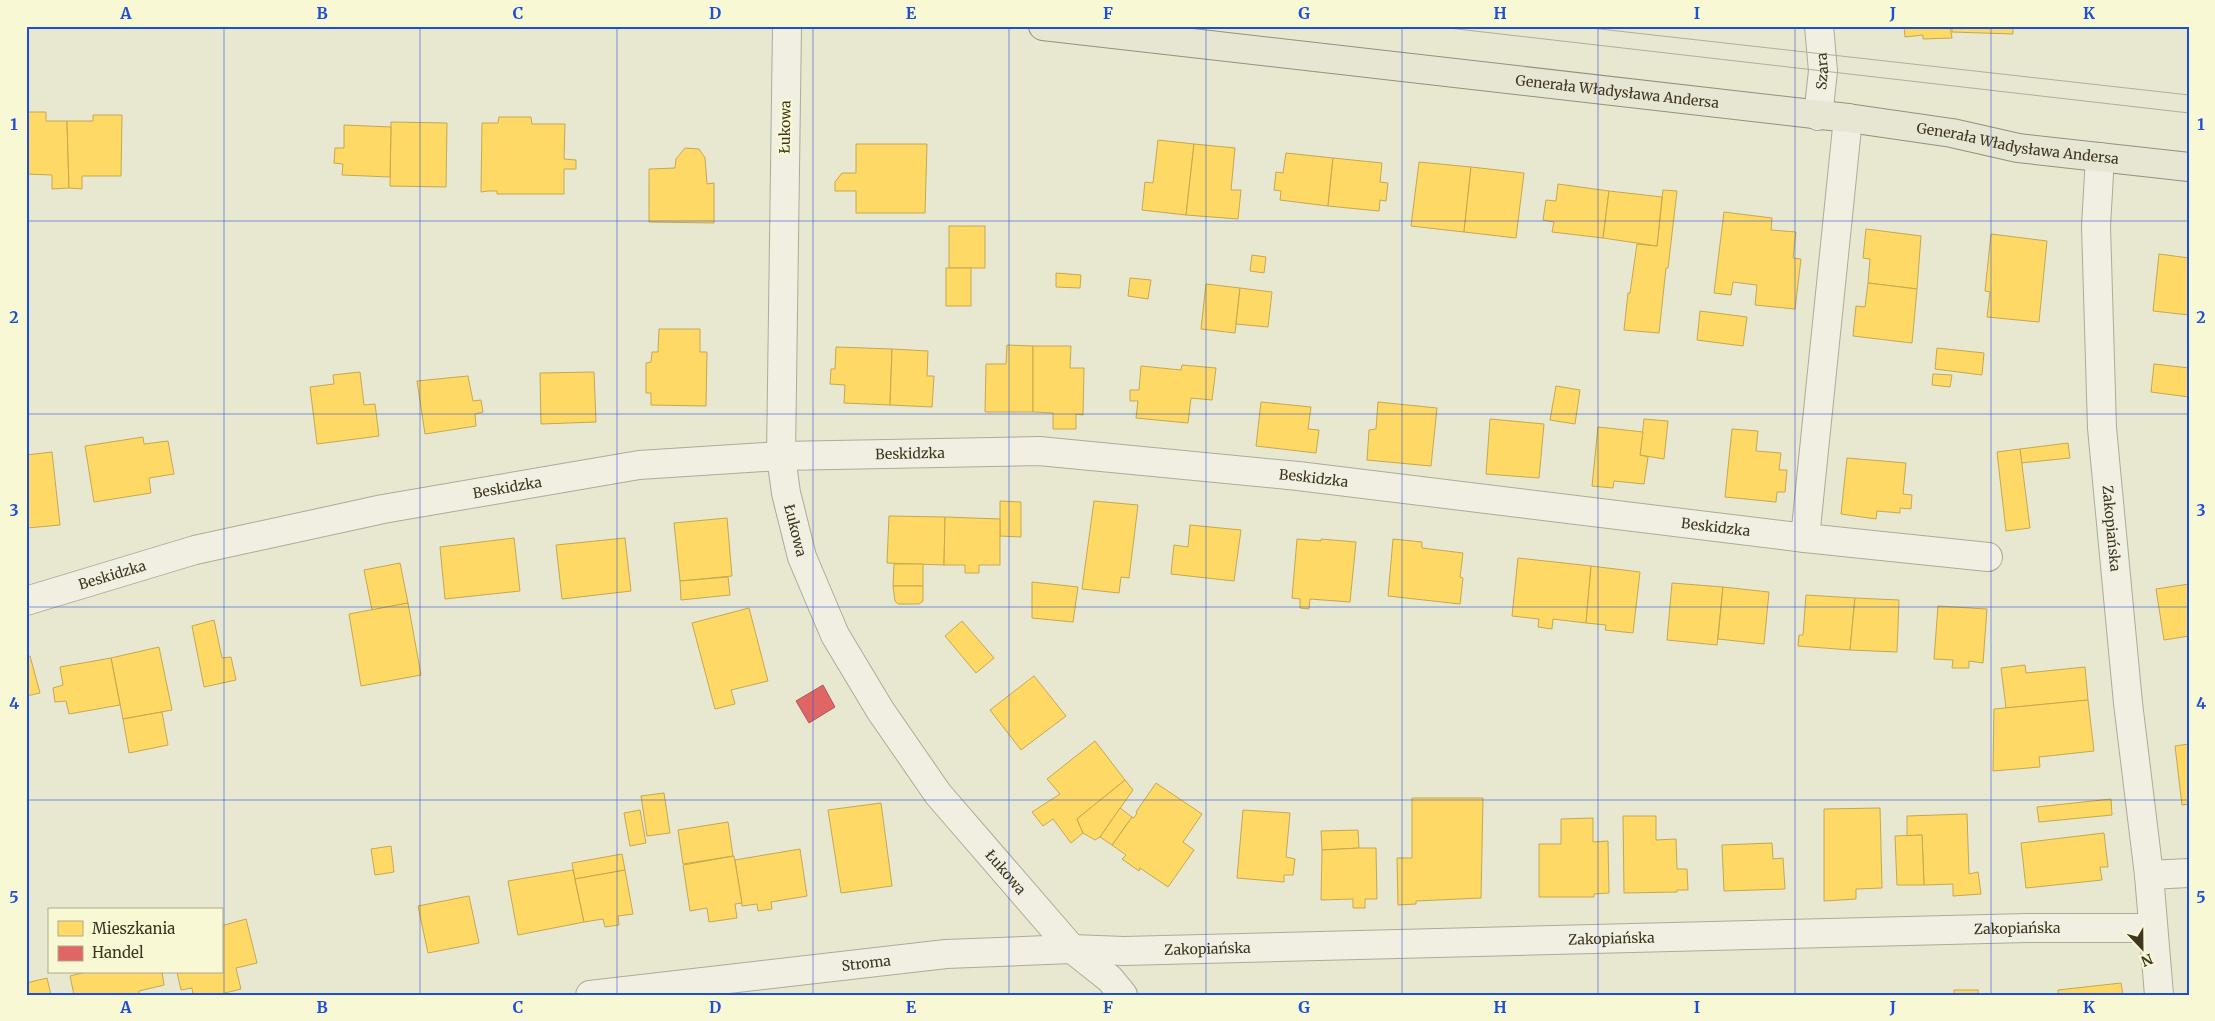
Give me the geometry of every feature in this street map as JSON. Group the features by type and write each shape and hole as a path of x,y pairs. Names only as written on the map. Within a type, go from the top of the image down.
{"main road":[{"name":"Generała Władysława Andersa","path":"1049,27 1848,118 1952,133 2018,148 2189,167"}],"street":[{"name":"Łukowa","path":"787,26 782,456 786,493 802,557 835,636 880,710 938,794 1072,948"},
{"name":"Szara","path":"1818,116 1823,71 1819,26"},
{"path":"1804,538 1848,118"},
{"name":"Zakopiańska","path":"2100,157 2096,226 2102,428 2128,703 2149,876 2159,995"},
{"name":"Beskidzka","path":"26,601 195,550 383,508 639,465 782,456 1039,451 1298,476 1804,538 1988,557"},
{"path":"2149,876 2189,874"},
{"name":"Zakopiańska","path":"1072,948 1124,951 2026,928 2152,928"},
{"path":"1072,948 1110,979 1123,995"},
{"name":"Stroma","path":"590,995 946,954 1072,948"}],"building: Mieszkania":[{"path":"1904,26 1950,26 1952,38 1923,39 1923,35 1905,37"},
{"path":"1952,26 2013,26 2013,34 1952,32"},
{"path":"26,112 46,112 46,121 67,121 69,188 52,189 52,175 26,174"},
{"path":"93,115 122,115 121,176 82,176 82,189 69,188 67,121 93,121"},
{"path":"499,117 531,117 532,124 565,124 564,159 576,160 576,169 564,169 564,194 497,194 497,191 481,192 482,123 498,123"},
{"path":"391,122 447,123 446,187 390,186"},
{"path":"344,125 391,127 390,177 342,175 343,164 334,163 335,148 344,148"},
{"path":"1158,140 1194,144 1186,215 1142,210 1145,182 1153,183"},
{"path":"856,144 927,144 925,213 856,213 856,191 835,191 835,182 842,173 856,173"},
{"path":"1194,144 1235,148 1231,190 1241,190 1238,219 1186,215"},
{"path":"685,148 699,149 705,158 707,184 714,183 714,223 649,222 649,169 675,168 676,159"},
{"path":"1286,153 1333,158 1328,206 1280,200 1281,191 1274,190 1276,172 1283,173"},
{"path":"1333,158 1382,163 1380,182 1388,183 1386,201 1380,200 1379,211 1328,206"},
{"path":"1419,162 1471,167 1464,232 1411,226"},
{"path":"1471,167 1524,173 1516,238 1464,232"},
{"path":"1558,184 1609,191 1603,238 1552,232 1554,222 1543,220 1546,200 1556,201"},
{"path":"1663,190 1677,191 1659,333 1624,330 1628,293 1630,293 1637,244 1657,246"},
{"path":"1609,191 1662,197 1657,246 1603,238"},
{"path":"1724,212 1772,218 1771,230 1796,232 1793,258 1801,259 1795,309 1755,305 1757,285 1733,282 1731,295 1714,293"},
{"path":"949,226 985,226 985,268 949,268"},
{"path":"1866,229 1921,236 1917,289 1868,283 1870,259 1863,258"},
{"path":"1991,234 2047,241 2039,322 1987,317 1990,292 1985,291"},
{"path":"2159,254 2189,258 2189,315 2153,311"},
{"path":"1252,255 1266,257 1264,273 1250,271"},
{"path":"946,268 971,268 971,306 946,306"},
{"path":"1056,273 1081,275 1080,288 1056,287"},
{"path":"1130,278 1151,280 1148,299 1128,296"},
{"path":"1868,283 1917,289 1912,343 1853,336 1856,306 1865,307"},
{"path":"1206,284 1240,288 1235,333 1201,329"},
{"path":"1240,288 1272,292 1268,327 1236,324"},
{"path":"1700,311 1747,317 1743,346 1697,340"},
{"path":"659,329 700,329 700,352 707,352 706,406 651,405 651,393 646,393 646,363 651,362 652,352 658,352"},
{"path":"1007,345 1033,346 1033,412 985,412 986,364 1006,364"},
{"path":"1033,346 1071,346 1070,368 1084,368 1083,415 1076,414 1076,429 1053,429 1053,413 1033,412"},
{"path":"836,347 892,349 890,405 844,403 845,385 830,384 831,369 835,369"},
{"path":"1937,348 1984,353 1982,375 1935,369"},
{"path":"892,349 928,351 927,376 934,376 932,407 890,405"},
{"path":"2154,364 2189,368 2189,397 2151,392"},
{"path":"1182,365 1216,368 1212,400 1191,398 1188,423 1136,418 1138,401 1130,401 1130,390 1139,390 1141,366 1181,370"},
{"path":"360,372 364,405 375,404 379,436 317,444 310,387 334,384 333,375"},
{"path":"594,372 596,422 541,424 540,373"},
{"path":"1933,374 1952,375 1950,387 1932,385"},
{"path":"468,376 473,401 481,400 483,412 475,414 476,426 425,434 417,381"},
{"path":"1556,386 1580,390 1575,424 1550,420"},
{"path":"1261,402 1311,407 1308,429 1319,430 1316,453 1256,446"},
{"path":"1378,402 1437,408 1431,466 1367,460 1369,430 1376,429"},
{"path":"1490,419 1544,424 1539,478 1486,474"},
{"path":"1644,419 1668,421 1664,459 1640,455"},
{"path":"1598,427 1643,432 1640,455 1648,457 1644,484 1614,481 1613,488 1592,486"},
{"path":"1732,429 1758,431 1756,451 1781,453 1779,470 1787,470 1785,492 1777,492 1776,502 1725,497"},
{"path":"143,437 144,444 168,441 174,474 149,478 151,493 94,502 85,446"},
{"path":"2068,443 2070,458 2021,463 2020,449"},
{"path":"2020,449 2030,528 2006,531 1997,452"},
{"path":"52,452 60,525 27,528 26,455"},
{"path":"1847,458 1906,463 1903,494 1912,495 1911,509 1900,508 1900,513 1877,511 1876,519 1841,514"},
{"path":"1000,501 1021,502 1021,537 1000,536"},
{"path":"1094,501 1138,505 1129,578 1121,577 1119,593 1082,589"},
{"path":"889,516 945,517 944,565 887,563"},
{"path":"945,517 1000,519 1000,565 979,565 979,573 965,573 965,565 944,565"},
{"path":"727,518 732,576 680,581 674,523"},
{"path":"1190,525 1241,530 1234,581 1171,574 1174,545 1188,547"},
{"path":"514,538 520,591 445,599 440,547"},
{"path":"625,538 631,591 562,599 556,545"},
{"path":"1297,539 1356,542 1350,602 1310,599 1309,609 1300,608 1300,599 1292,598"},
{"path":"1393,539 1422,542 1422,548 1463,553 1460,577 1463,578 1460,604 1388,596"},
{"path":"1518,558 1591,566 1586,623 1553,619 1552,629 1538,627 1539,619 1512,616"},
{"path":"400,563 408,603 372,610 364,570"},
{"path":"894,564 923,564 923,586 893,586"},
{"path":"1591,566 1640,572 1633,633 1605,630 1606,625 1586,623"},
{"path":"728,577 730,595 681,600 680,581"},
{"path":"1032,582 1078,587 1073,622 1032,618"},
{"path":"1672,583 1723,587 1717,645 1667,640"},
{"path":"2189,584 2189,636 2164,640 2156,589"},
{"path":"893,586 923,586 923,601 919,604 898,604 895,601"},
{"path":"1723,587 1769,592 1764,644 1718,639"},
{"path":"1806,595 1855,598 1850,650 1798,646 1799,635 1803,635"},
{"path":"1855,598 1899,600 1897,652 1850,650"},
{"path":"408,603 421,675 361,686 349,614"},
{"path":"1938,606 1987,609 1983,663 1969,661 1969,668 1952,668 1953,660 1934,659"},
{"path":"749,608 768,681 731,690 735,704 715,709 692,623"},
{"path":"214,620 222,658 231,657 236,680 204,687 192,626"},
{"path":"962,621 994,658 976,673 945,636"},
{"path":"159,647 172,710 123,719 111,658"},
{"path":"30,656 40,693 26,696 26,657"},
{"path":"111,658 120,705 69,714 66,701 55,702 53,688 63,685 60,667"},
{"path":"2025,665 2026,673 2085,667 2088,700 2006,708 2001,668"},
{"path":"1034,676 1066,716 1021,750 990,710"},
{"path":"2088,700 2094,751 2039,757 2040,767 1993,771 1994,709"},
{"path":"162,712 168,745 129,753 123,719"},
{"path":"1095,741 1125,780 1077,819 1083,833 1071,843 1053,819 1043,826 1032,812 1060,794 1047,779"},
{"path":"2189,744 2189,804 2182,805 2175,746"},
{"path":"1125,780 1133,790 1100,837 1095,840 1083,833 1077,819"},
{"path":"1156,783 1202,814 1183,842 1194,850 1168,887 1140,868 1139,871 1122,859 1126,855 1112,845 1132,817 1134,818"},
{"path":"664,793 670,833 647,836 641,796"},
{"path":"1412,798 1483,798 1481,898 1416,901 1416,904 1398,905 1397,858 1412,858"},
{"path":"2111,799 2112,815 2039,822 2037,807"},
{"path":"881,803 892,886 841,893 828,810"},
{"path":"1120,808 1132,817 1112,845 1100,837"},
{"path":"1880,808 1882,888 1856,889 1856,899 1824,901 1824,809"},
{"path":"640,810 646,843 630,846 624,813"},
{"path":"1243,810 1290,813 1286,857 1295,859 1293,875 1284,875 1284,882 1237,878"},
{"path":"1967,814 1969,874 1978,872 1981,894 1953,896 1953,884 1924,885 1922,835 1907,836 1907,816"},
{"path":"1623,816 1656,816 1656,840 1676,839 1677,869 1687,869 1688,890 1624,893"},
{"path":"1593,818 1593,842 1608,841 1609,893 1594,894 1594,897 1539,897 1539,844 1561,844 1561,819"},
{"path":"728,822 733,856 683,864 678,830"},
{"path":"1358,830 1359,848 1322,850 1321,831"},
{"path":"2104,833 2108,867 2100,867 2102,880 2026,888 2021,843"},
{"path":"1922,835 1924,885 1897,885 1895,836"},
{"path":"1772,843 1773,859 1783,858 1785,889 1724,891 1722,845"},
{"path":"391,846 394,872 375,875 371,849"},
{"path":"1376,848 1377,899 1365,899 1365,908 1353,908 1353,899 1321,900 1322,850"},
{"path":"800,849 807,896 771,902 772,909 758,911 757,904 742,906 735,860"},
{"path":"622,854 625,870 575,879 572,863"},
{"path":"734,856 742,903 735,904 737,918 709,922 707,908 690,911 683,865"},
{"path":"573,870 584,922 518,935 508,881"},
{"path":"625,870 633,914 618,916 619,925 605,927 603,919 584,922 575,879"},
{"path":"469,896 479,943 428,953 418,906"},
{"path":"246,919 257,963 236,968 241,989 217,995 193,995 192,988 181,990 177,974 222,974 222,926"},
{"path":"78,974 162,974 164,985 139,991 139,995 74,995 70,976"},
{"path":"47,978 51,995 26,995 26,983"},
{"path":"2121,983 2123,995 2058,995 2058,990"},
{"path":"1954,990 1978,990 1978,995 1954,995"}],"building: Handel":[{"path":"823,685 835,707 809,723 796,701"}],"tram line":[{"path":"1431,26 2189,113"},
{"path":"1573,26 2189,95"}]}
